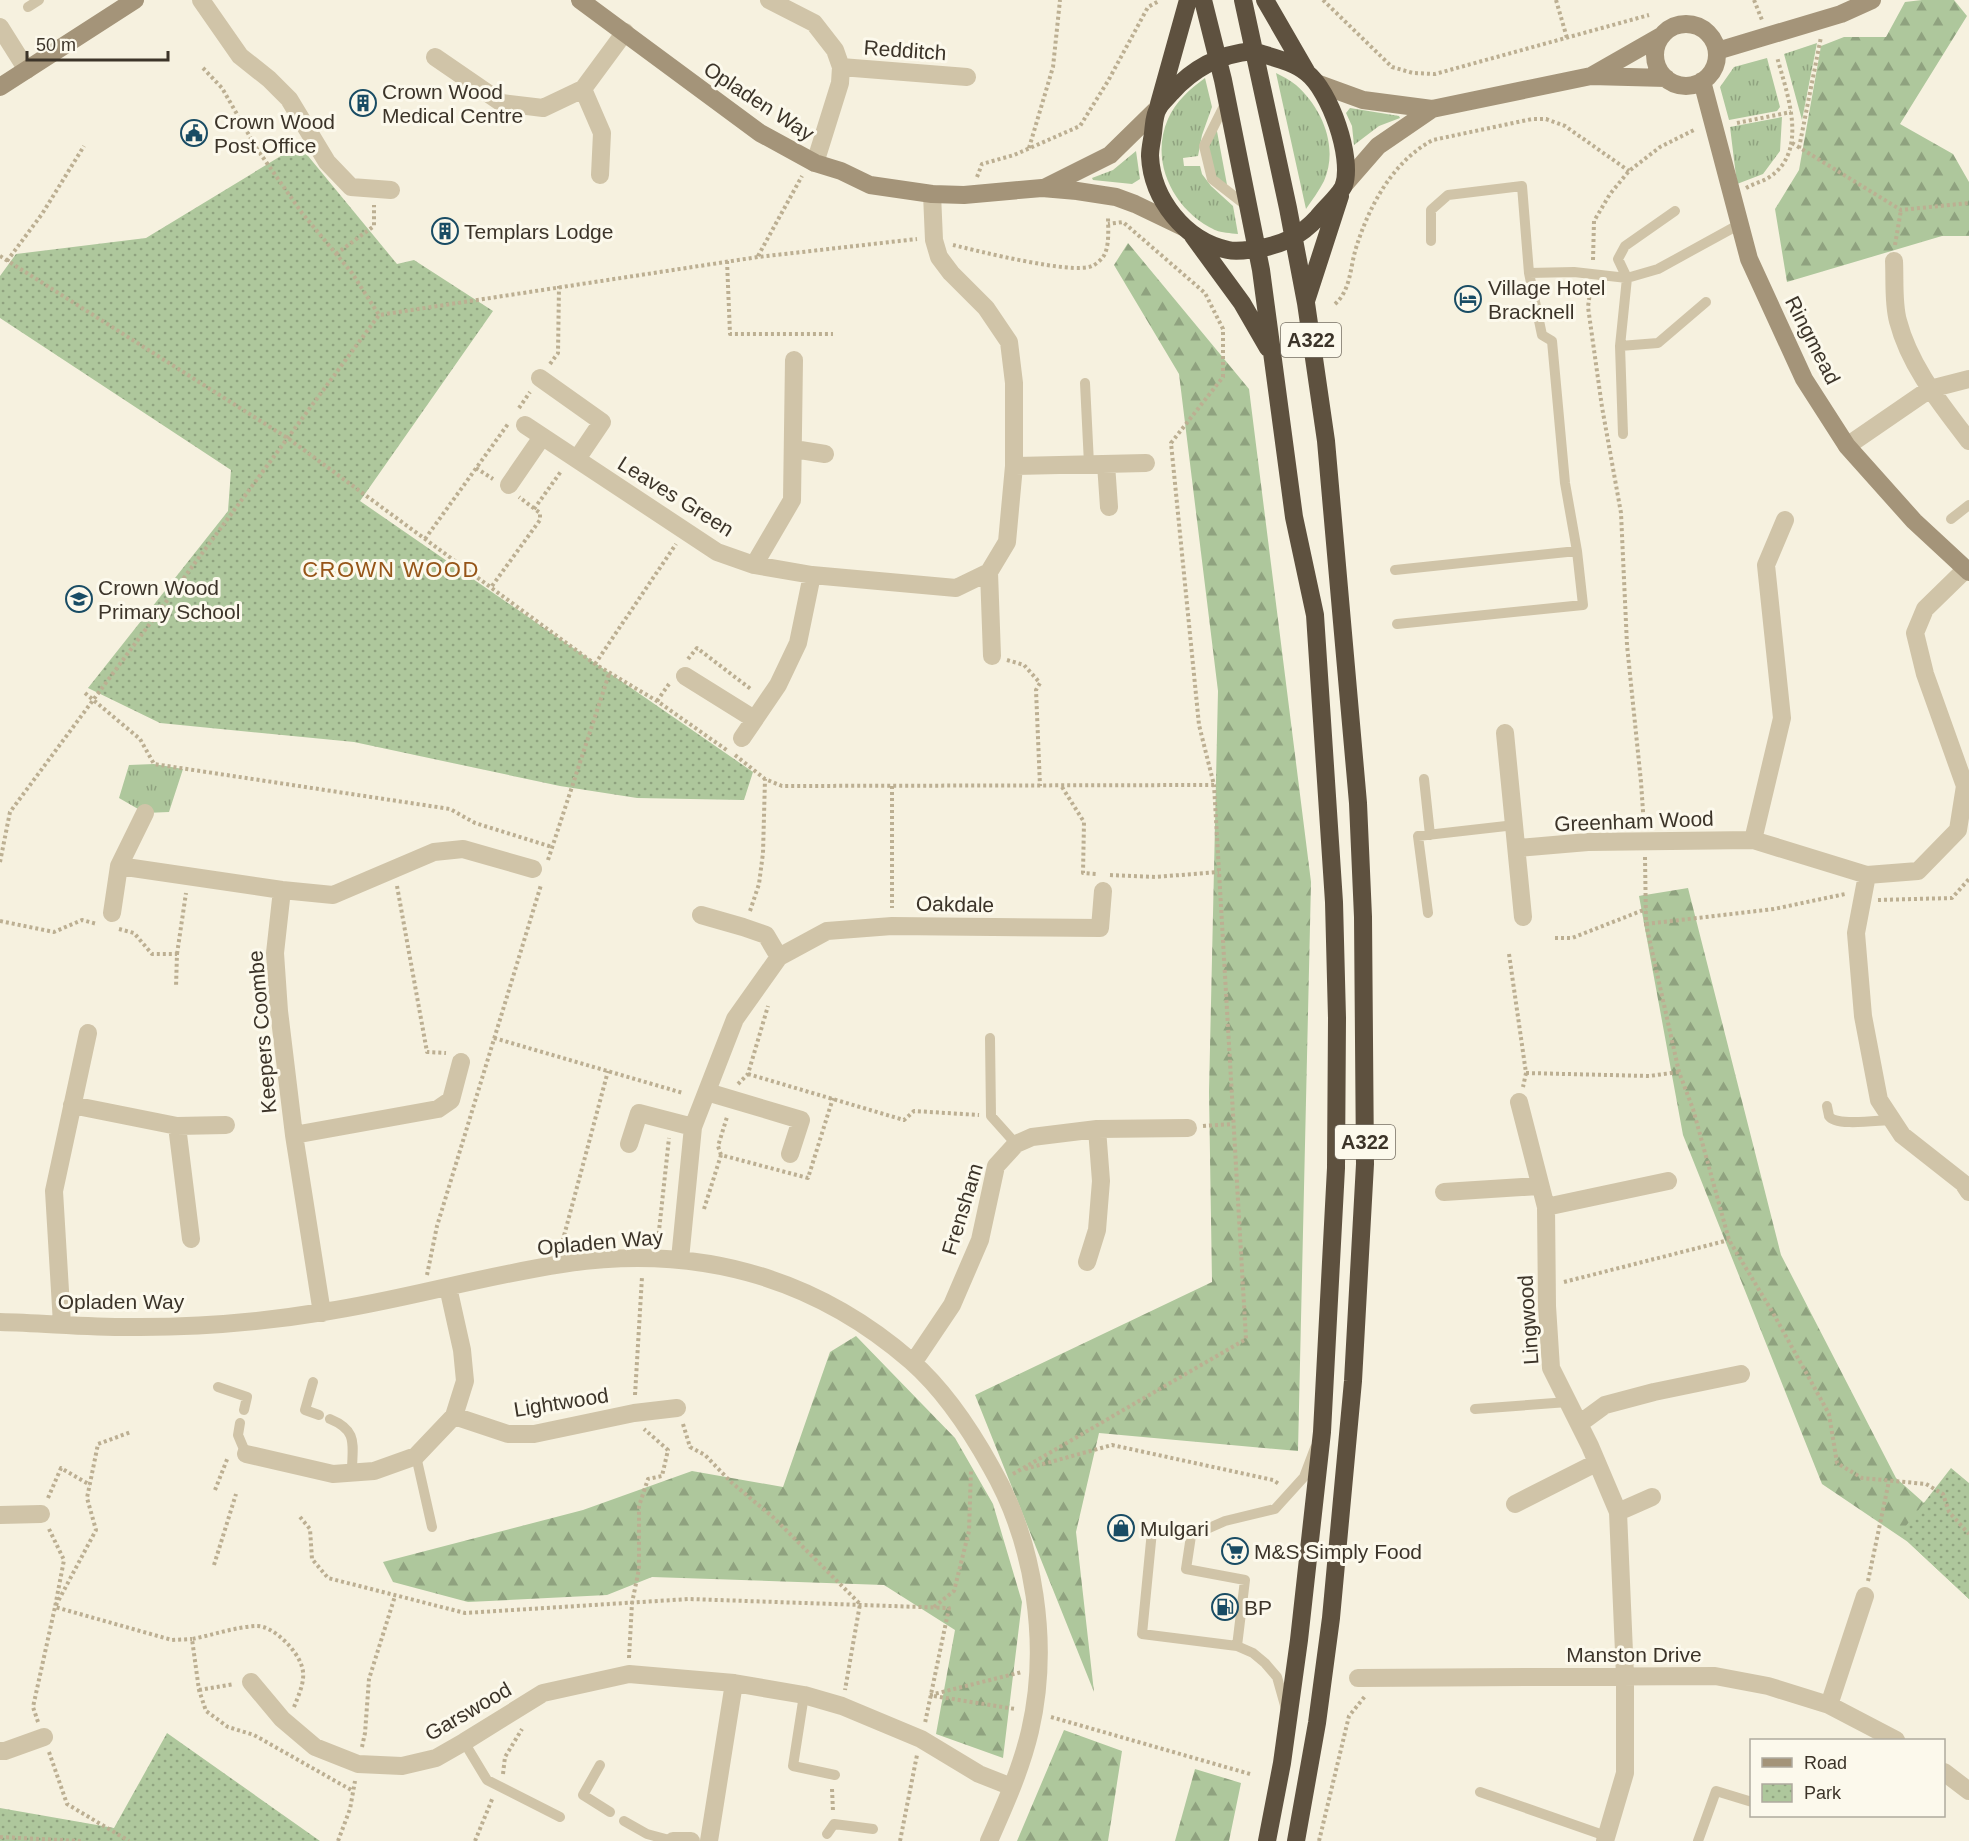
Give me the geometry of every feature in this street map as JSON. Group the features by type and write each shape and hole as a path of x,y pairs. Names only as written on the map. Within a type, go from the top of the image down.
{"highway":[{"path":"1188,0 1158,108 1150,154 1152,170 1161,197 1172,214 1188,230 1208,243 1229,250 1256,249 1293,239 1315,220 1343,187 1345,150 1341,134 1312,78 1265,0"},
{"name":"A322","path":"1203,0 1227,99 1256,249 1294,517 1315,615 1334,902 1337,1018 1336,1168 1322,1432 1310,1547 1282,1764 1268,1841"},
{"name":"A322","path":"1243,0 1306,303 1326,441 1358,803 1363,917 1365,1164 1354,1370 1340,1531 1317,1723 1296,1841"},
{"path":"1158,108 1197,68 1216,58 1253,51 1280,60 1312,78"},
{"name":"A322","path":"1306,303 1343,187"},
{"name":"A322","path":"1188,230 1242,303 1271,355"}],"street":[{"path":"0,87 135,0"},
{"path":"201,0 240,56 269,79 289,99 327,162 351,187 382,189"},
{"name":"Opladen Way","path":"580,0 809,169 841,171 870,185 932,194 969,195 1042,188 1077,190 1116,197 1188,230"},
{"name":"Redditch","path":"769,0 814,23 835,50 840,68 840,83 809,169"},
{"path":"1717,51 1841,14 1872,0"},
{"path":"1312,78 1363,100 1432,109 1591,76 1666,78 1681,85 1692,85 1702,81 1713,71 1717,62 1715,42 1709,33 1692,24 1675,26 1591,76"},
{"path":"0,27 27,70"},
{"path":"435,57 502,103 543,108 583,88 625,32"},
{"path":"1661,36 1656,48 1655,59 1666,78"},
{"name":"Redditch","path":"840,68 967,77"},
{"name":"Ringmead","path":"1702,81 1749,259 1804,379 1846,446 1914,521 1967,570"},
{"path":"583,88 602,133 600,175"},
{"name":"Opladen Way","path":"1042,188 1110,155 1158,108"},
{"path":"1343,187 1378,146 1432,109"},
{"path":"932,194 934,240 939,256 951,273 986,308 1009,342 1014,383 1014,466 1007,542 989,572 992,656"},
{"path":"1894,261 1897,320 1911,357 1930,389 1969,441"},
{"path":"754,565 792,500 794,360"},
{"path":"540,378 602,422 574,458"},
{"path":"1846,446 1930,389 1969,380"},
{"name":"Leaves Green","path":"525,425 717,552 754,565 812,575 956,588 989,572"},
{"path":"508,488 542,437"},
{"path":"794,449 825,454"},
{"path":"1014,466 1146,463"},
{"path":"1097,464 1109,507"},
{"path":"1753,840 1782,718 1766,564 1785,520"},
{"name":"Greenham Wood","path":"1517,848 1588,842 1753,840 1867,874 1918,871 1958,830 1965,786 1925,674 1916,633 1925,609 1967,570"},
{"path":"742,738 778,685 798,643 812,575"},
{"path":"684,676 754,719"},
{"path":"1505,733 1523,917"},
{"path":"109,922 119,866 145,813"},
{"path":"119,866 282,890 333,895 434,852 463,849 540,873"},
{"path":"1867,874 1856,933 1863,1016 1879,1100 1902,1135 1963,1183 1969,1192"},
{"name":"Keepers Coombe","path":"282,890 275,953 279,1011 294,1135 322,1312"},
{"name":"Oakdale","path":"680,1259 693,1127 735,1019 778,957 827,931 892,926 1100,928 1103,891"},
{"path":"700,915 766,935 778,957"},
{"path":"62,1324 54,1191 88,1033"},
{"name":"Keepers Coombe","path":"294,1135 438,1109 451,1100 455,1058"},
{"path":"707,1092 801,1120 790,1154"},
{"name":"Lingwood","path":"1519,1102 1546,1207 1551,1368 1590,1446 1618,1512 1625,1676 1625,1773 1606,1838"},
{"path":"72,1105 177,1126 226,1125"},
{"path":"629,1144 639,1113 693,1127"},
{"path":"177,1126 191,1239"},
{"path":"1016,1144 1032,1137 1097,1129 1188,1128"},
{"path":"1087,1262 1097,1230 1101,1181 1097,1129"},
{"name":"Frensham","path":"913,1363 952,1305 980,1240 996,1166 1016,1144"},
{"path":"1546,1207 1668,1181"},
{"path":"1444,1192 1539,1186"},
{"name":"Opladen Way","path":"0,1322 139,1327 235,1322 322,1312 563,1263 643,1258 680,1259 734,1268 795,1287 853,1317 913,1363 941,1393 973,1435 1000,1482 1026,1553 1038,1620 1037,1673 1031,1728 1012,1787 989,1841"},
{"path":"246,1454 333,1474 374,1471 416,1456 454,1416 465,1381 462,1350 448,1287"},
{"path":"1579,1424 1605,1405 1741,1374"},
{"name":"Lightwood","path":"454,1416 508,1434 534,1434 634,1413 677,1408"},
{"path":"1515,1504 1596,1463"},
{"path":"1618,1512 1652,1497"},
{"path":"0,1515 41,1514"},
{"path":"1829,1705 1864,1596"},
{"name":"Garswood","path":"251,1682 282,1719 315,1747 358,1764 402,1766 436,1758 543,1693 629,1674 734,1683 804,1695 842,1706 921,1739 979,1774 1012,1787"},
{"name":"Manston Drive","path":"1364,1678 1715,1676 1768,1686 1829,1705 1894,1739"},
{"path":"709,1841 734,1683"},
{"path":"0,1751 44,1737"},
{"path":"1945,1774 1969,1791"},
{"path":"673,1841 691,1841"}],"lane":[{"path":"28,7 39,0"},
{"path":"1227,99 1204,146 1212,178 1248,207"},
{"path":"1397,624 1583,605 1577,551 1564,483 1552,341 1542,335 1529,273 1522,186 1448,195 1431,210 1431,241"},
{"path":"1623,434 1620,346 1627,278 1618,259 1625,246 1675,211"},
{"path":"1529,273 1574,272 1627,278 1658,268 1740,224"},
{"path":"1620,346 1658,342 1706,302"},
{"path":"1085,383 1097,464"},
{"path":"1951,519 1969,505"},
{"path":"1395,570 1577,551"},
{"path":"1424,779 1431,835"},
{"path":"1428,914 1418,836 1515,825"},
{"path":"990,1038 991,1116 1016,1144"},
{"path":"1827,1106 1829,1115 1836,1121 1892,1120"},
{"path":"313,1382 305,1410 344,1425 352,1437 352,1472"},
{"path":"218,1387 248,1397 244,1410"},
{"path":"1475,1409 1568,1402"},
{"path":"240,1423 238,1435 246,1454"},
{"path":"1288,1718 1277,1677 1266,1663 1253,1653 1237,1646 1142,1634 1152,1531 1191,1536 1225,1521 1275,1509 1304,1477 1322,1432"},
{"path":"416,1456 432,1527"},
{"path":"1191,1536 1186,1569 1245,1580 1237,1646"},
{"path":"804,1695 793,1766 835,1776"},
{"path":"464,1742 487,1780 560,1817"},
{"path":"600,1766 583,1795 610,1812"},
{"path":"1698,1841 1716,1791 1750,1801"},
{"path":"1480,1792 1606,1838"},
{"path":"624,1821 648,1834 673,1841"},
{"path":"827,1834 834,1824 873,1829"}],"path":[{"path":"1029,148 1053,67 1060,0"},
{"path":"1323,0 1392,67 1413,73 1435,74 1649,15"},
{"path":"1556,0 1567,38"},
{"path":"1754,0 1762,20"},
{"path":"969,195 982,164 1029,148 1080,126 1108,81 1148,7 1160,1"},
{"path":"1799,148 1824,19"},
{"path":"1732,194 1769,177 1782,164 1792,143 1791,112 1777,57"},
{"path":"203,68 222,88 257,149 302,213 352,273 379,315"},
{"path":"1737,123 1791,112"},
{"path":"1335,304 1342,297 1355,249 1382,191 1400,164 1418,148 1433,140 1532,119 1546,119 1565,126 1629,171"},
{"path":"1644,830 1627,645 1621,513 1602,407 1588,307 1593,274 1594,221 1610,194 1629,171 1660,147 1694,130"},
{"path":"1792,143 1901,210 1968,202"},
{"path":"7,261 42,214 84,146"},
{"path":"758,256 809,169"},
{"path":"336,254 374,226 382,189"},
{"path":"1894,261 1901,210"},
{"path":"947,244 1045,265 1092,267 1103,258 1107,246 1108,216"},
{"path":"1000,1482 1246,1339 1214,785 1199,725 1171,443 1223,377 1223,329 1205,293 1123,222 1108,224"},
{"path":"0,862 10,812 379,315 758,256 923,238"},
{"path":"0,256 289,439 492,586 595,664 657,701 735,755 765,779 782,786 1214,785"},
{"path":"727,261 730,334 833,334"},
{"path":"534,508 574,458"},
{"path":"476,468 508,488 540,513 540,520 492,586"},
{"path":"595,664 685,531"},
{"path":"697,648 752,690"},
{"path":"992,656 1024,666 1040,683 1036,690 1040,786"},
{"path":"423,1293 437,1226 494,1038 540,873 552,847 609,674"},
{"path":"85,693 140,739 154,764 450,809 475,823 552,847"},
{"path":"749,912 759,884 763,853 765,779"},
{"path":"892,786 892,926"},
{"path":"1062,786 1084,822 1083,873 1155,877 1219,872"},
{"path":"1645,852 1647,924 1679,1072 1694,1110 1729,1240 1829,1414 1837,1463 1862,1478 1926,1484 1943,1494 1949,1512 1969,1534"},
{"path":"394,868 427,1052 441,1051 455,1058"},
{"path":"176,987 177,954 189,876"},
{"path":"1871,901 1952,898 1969,879"},
{"path":"1647,924 1774,909 1845,894"},
{"path":"1555,938 1572,938 1646,909"},
{"path":"0,921 54,932 82,920 109,922 134,933 152,954 177,954"},
{"path":"1509,954 1526,1073 1649,1076 1679,1072"},
{"path":"702,1217 721,1155 718,1146 735,1087 748,1074 770,999"},
{"path":"494,1038 683,1093"},
{"path":"560,1248 608,1071"},
{"path":"748,1074 904,1120 914,1111 991,1116"},
{"path":"721,1155 807,1178 833,1098"},
{"path":"1188,1128 1233,1124"},
{"path":"658,1240 670,1134"},
{"path":"1548,1306 1559,1283 1729,1240"},
{"path":"629,1674 632,1603 639,1569 639,1506 648,1479 662,1476 668,1450 646,1433 634,1413 643,1258"},
{"path":"677,1408 690,1447 705,1455 731,1482 774,1518 860,1604"},
{"path":"55,1607 96,1530 87,1497 98,1444 131,1432"},
{"path":"1018,1471 1113,1445 1273,1480 1282,1486"},
{"path":"214,1490 229,1454 246,1454"},
{"path":"934,1607 954,1591 969,1531 972,1466"},
{"path":"90,1485 61,1468 41,1514 55,1539 63,1560 33,1707 67,1804 129,1841"},
{"path":"1864,1596 1889,1480"},
{"path":"214,1565 237,1494"},
{"path":"300,1517 310,1529 312,1559 328,1578 465,1613 689,1599 949,1608 924,1730"},
{"path":"338,1841 350,1809 365,1732 369,1679 395,1596"},
{"path":"842,1706 860,1604"},
{"path":"55,1607 172,1640 192,1639"},
{"path":"930,1695 1023,1672"},
{"path":"1319,1841 1349,1716 1369,1693 1364,1678"},
{"path":"199,1690 225,1685"},
{"path":"930,1695 1016,1709"},
{"path":"1051,1717 1250,1774"},
{"path":"475,1841 505,1769 505,1757 527,1720"},
{"path":"900,1841 918,1748"},
{"path":"834,1824 831,1796 835,1776"},
{"path":"0,1837 81,1841"}],"green space":[{"path":"1954,0 1967,16 1900,124 1953,154 1969,182 1969,236 1942,236 1787,282 1775,209 1799,170 1821,46 1844,37 1886,37 1905,2"},
{"path":"1817,43 1802,120 1784,54"},
{"path":"1767,58 1780,107 1777,111 1729,120 1720,87 1734,67"},
{"path":"1276,73 1296,85 1305,94 1320,117 1329,142 1330,155 1324,181 1306,209"},
{"path":"1205,78 1212,107 1202,135 1198,156 1183,158 1184,166 1200,166 1202,174 1211,186 1233,206 1238,234 1215,230 1200,222 1177,198 1164,168 1163,135 1168,119 1184,96"},
{"path":"1350,108 1400,118 1379,126 1354,145 1352,126 1346,113"},
{"path":"1782,117 1780,151 1763,174 1737,184 1730,127"},
{"path":"1216,126 1228,190 1215,178 1208,146"},
{"path":"299,145 397,264 414,260 493,311 360,501 753,772 744,800 637,798 560,786 354,742 160,723 88,688 228,511 231,470 0,318 0,276 16,254 146,238"},
{"path":"1136,151 1140,179 1132,184 1093,180 1092,178 1113,170"},
{"path":"1128,243 1249,389 1311,882 1298,1451 1099,1433 1076,1532 1094,1692 975,1395 1212,1282 1209,1092 1218,691 1179,374 1114,265"},
{"path":"154,764 183,769 169,812 145,813 119,798 129,765"},
{"path":"1688,888 1781,1255 1896,1478 1969,1543 1969,1599 1908,1542 1822,1484 1683,1135 1639,896"},
{"path":"856,1336 955,1438 993,1504 1022,1602 1003,1758 936,1734 955,1630 884,1585 652,1577 607,1595 468,1602 393,1582 383,1562 583,1510 692,1471 783,1487 830,1352"},
{"path":"1951,1468 1969,1483 1969,1599 1908,1542 1902,1531"},
{"path":"1064,1730 1122,1751 1108,1841 1017,1841"},
{"path":"167,1733 320,1841 0,1841 0,1808 114,1828"},
{"path":"1195,1769 1241,1783 1229,1841 1175,1841"}],"place":[{"name":"Crown Wood Medical Centre","path":"363,103"},
{"name":"Crown Wood Post Office","path":"194,133"},
{"name":"Templars Lodge","path":"445,231"},
{"name":"Village Hotel Bracknell","path":"1468,299"},
{"name":"Crown Wood Primary School","path":"79,599"},
{"name":"Mulgari","path":"1121,1528"},
{"name":"M&S Simply Food","path":"1235,1551"},
{"name":"BP","path":"1225,1607"}],"district":[{"name":"CROWN WOOD","path":"391,569"}]}
